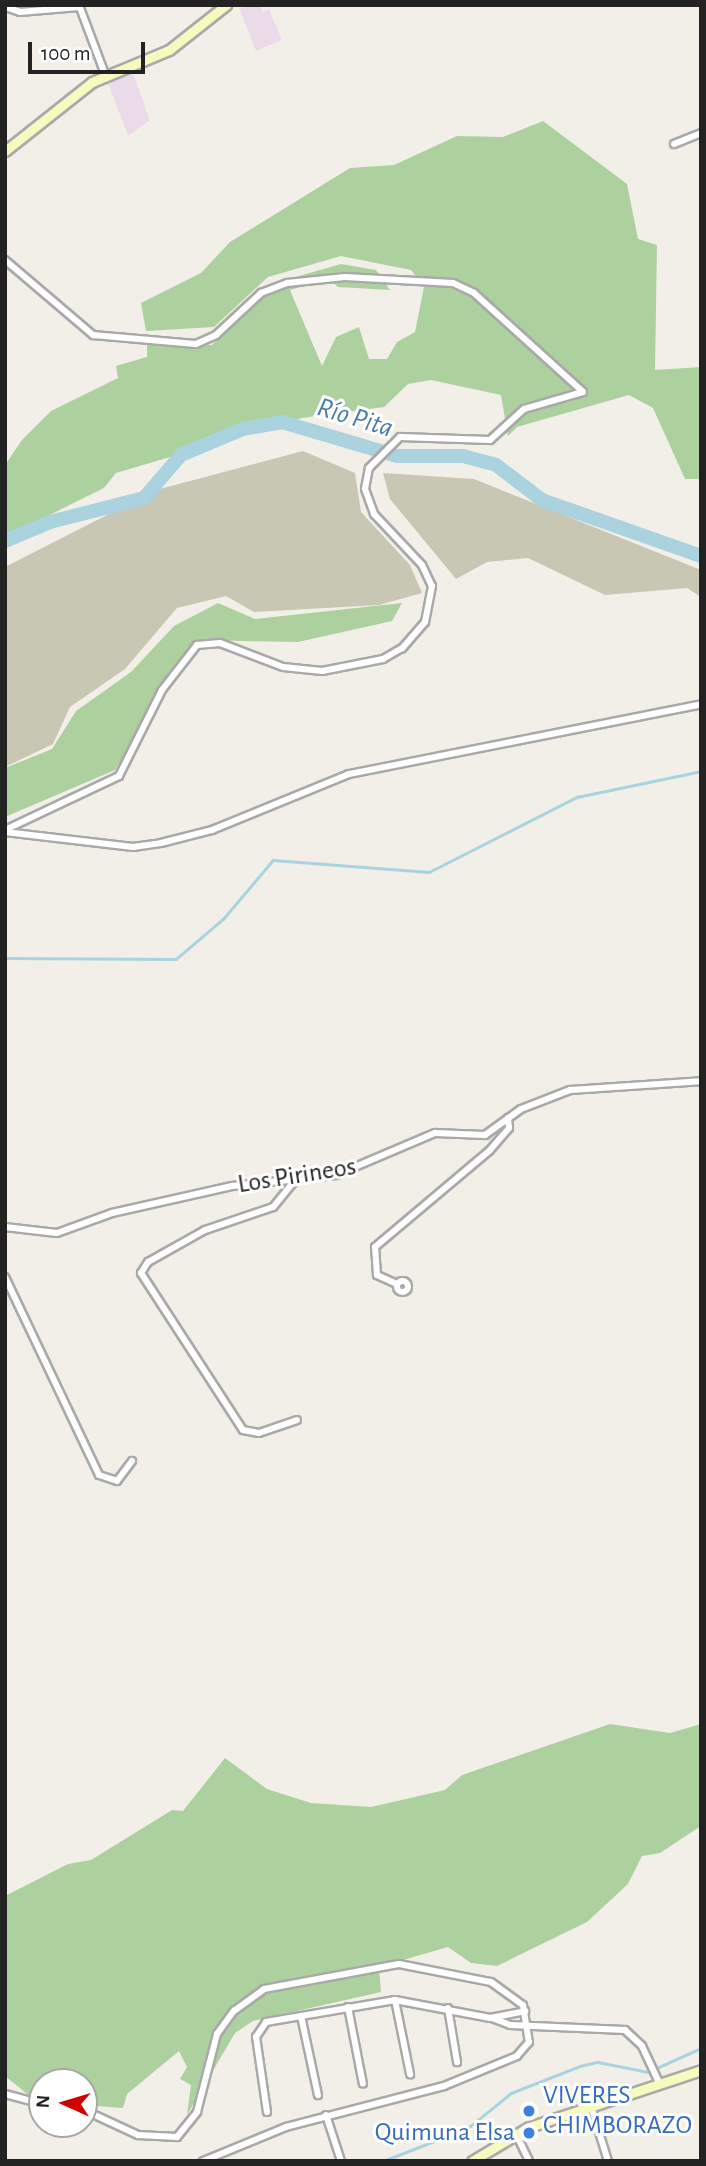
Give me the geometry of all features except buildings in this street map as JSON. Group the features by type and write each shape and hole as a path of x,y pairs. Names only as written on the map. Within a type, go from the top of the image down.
{"street":[{"path":"5,151 105,74 169,50 226,5"},
{"path":"5,7 20,12 79,6 105,74"},
{"path":"674,144 701,133"},
{"path":"5,260 93,335 195,344 216,335 261,293 287,283 345,277 453,283 474,293 548,366 583,387 575,399 524,409 490,440 400,437 376,458 365,477 374,514 422,565 432,586 431,607 415,635 383,659 322,671 284,667 220,643 197,645 162,690 118,776 5,831"},
{"path":"5,831 133,846 162,844 212,830 349,774 701,704"},
{"name":"Los Pirineos","path":"5,1227 57,1233 119,1212 358,1169 435,1133 485,1135 508,1118 570,1090 701,1081"},
{"path":"397,1284 377,1275 375,1247 490,1150 509,1128 508,1118"},
{"path":"296,1179 273,1207 205,1230 148,1262 141,1273 243,1430 258,1433 297,1420"},
{"path":"5,1277 99,1475 117,1481 132,1461"},
{"path":"98,2116 138,2134 177,2137 197,2112 217,2034 247,1999 285,1984 399,1964 491,1982 513,1993 525,2011 529,2022 529,2042 517,2056 437,2088 326,2115 202,2161"},
{"path":"395,2000 410,2074"},
{"path":"267,2112 259,2029 301,2016 395,2000 448,2008 510,2025 529,2022 620,2028 647,2055 659,2082"},
{"path":"348,2007 363,2084"},
{"path":"448,2008 457,2062"},
{"path":"490,2018 525,2011"},
{"path":"301,2016 318,2095"},
{"path":"472,2161 516,2134 659,2082 701,2070"},
{"path":"5,2094 28,2100"},
{"path":"591,2106 608,2161"},
{"path":"326,2115 341,2161"},
{"path":"516,2134 530,2161"}],"shaded area":[{"path":"260,5 263,12 269,9 282,40 256,51 239,8"},
{"path":"133,74 150,120 128,136 108,83"},
{"path":"303,451 355,473 361,512 410,565 422,593 379,605 254,612 226,596 177,608 125,669 70,707 53,744 5,767 5,567 156,490"},
{"path":"383,473 474,479 701,570 701,597 687,588 605,595 528,558 487,562 456,579 390,499"}],"green space":[{"path":"543,121 627,184 638,239 657,245 655,370 701,367 701,479 685,479 653,408 629,395 517,427 508,436 501,395 431,380 408,384 384,407 302,418 116,473 104,488 5,537 5,465 22,440 51,411 118,378 116,366 147,357 147,344 212,345 271,284 341,264 376,270 390,290 338,287 329,279 290,290 322,366 336,337 359,327 369,359 387,359 397,342 415,332 424,287 411,270 341,256 268,277 214,327 146,331 141,303 201,273 230,242 350,168 394,165 457,136 503,137"},
{"path":"218,603 255,619 402,603 392,621 298,642 194,640 115,770 5,817 5,768 52,749 76,711 131,672 174,626"},
{"path":"610,1724 670,1733 701,1724 701,1826 660,1853 642,1856 628,1884 587,1922 497,1966 471,1963 448,1947 379,1967 381,1992 253,2021 235,2033 187,2115 191,2085 180,2079 187,2067 179,2051 127,2094 123,2108 98,2106 98,2068 28,2068 28,2095 5,2076 5,1896 68,1864 91,1860 172,1810 183,1811 225,1758 267,1789 311,1803 371,1807 445,1790 462,1775"}],"waterway":[{"name":"Río Pita","path":"5,541 50,522 144,498 181,455 243,429 282,422 397,456 463,456 496,465 542,500 701,556"},
{"path":"5,958 176,959 223,919 273,860 429,872 577,797 701,771"},
{"path":"383,2161 468,2128 511,2093 580,2066 598,2062 648,2072 701,2048"}],"place":[{"name":"VIVERES CHIMBORAZO","path":"529,2111"},
{"name":"Quimuna Elsa","path":"529,2133"}]}
